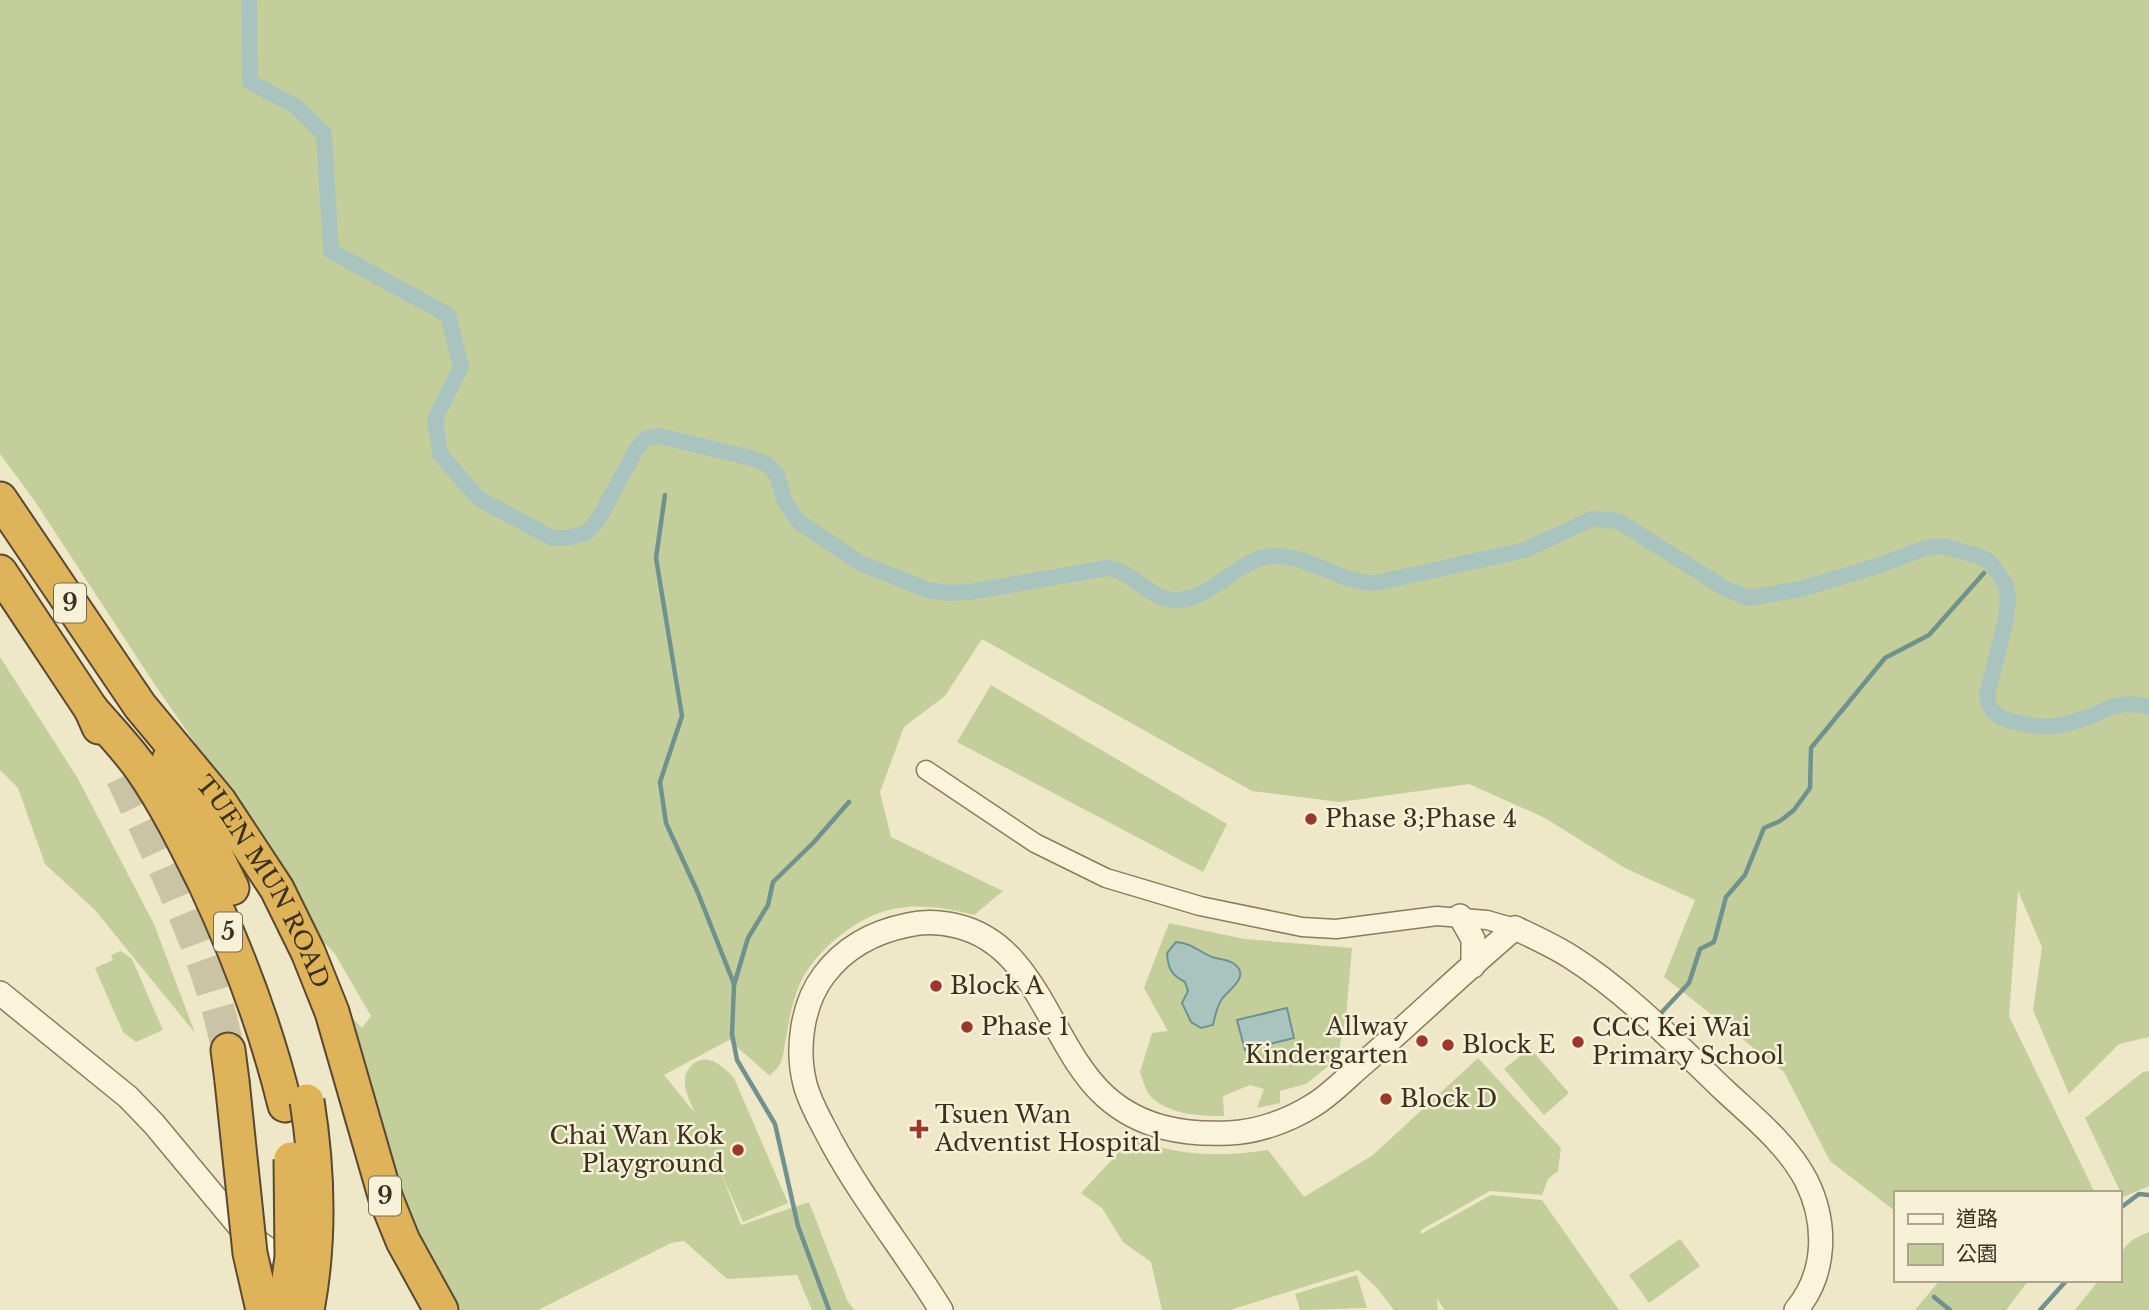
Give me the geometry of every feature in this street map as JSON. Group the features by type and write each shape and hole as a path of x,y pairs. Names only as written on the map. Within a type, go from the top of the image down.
{"highway":[{"name":"TUEN MUN ROAD","path":"0,499 140,706 219,801 259,859 294,922 332,1012 386,1199 403,1241 441,1310"},
{"name":"9","path":"0,572 91,709 122,777"},
{"name":"5","path":"140,706 213,846 267,968 292,1041 296,1103 291,1152 293,1222 284,1310"},
{"name":"5","path":"91,709 143,771 173,819 221,917 296,1103 313,1152 315,1255 307,1310"},
{"path":"230,1065 250,1253 263,1310"}],"street":[{"path":"926,770 1035,843 1094,873 1200,906 1302,927 1336,929 1437,916 1487,919 1515,928 1573,958 1650,1019 1787,1152 1806,1180 1814,1199 1821,1239 1821,1258 1809,1291 1796,1310"},
{"path":"1460,916 1473,939 1473,966"},
{"path":"940,1310 841,1160 805,1085 802,1062 804,1018 820,981 833,963 853,946 887,929 923,922 940,922 978,932 996,943 1012,958 1086,1075 1105,1096 1133,1117 1156,1126 1193,1133 1232,1133 1253,1130 1315,1105 1515,928"},
{"path":"0,993 128,1097 154,1124 244,1232 272,1252"}],"green space":[{"path":"0,0 2149,0 2149,1037 2119,1044 2069,1094 2033,1010 2042,947 2018,891 2009,1016 2094,1191 1894,1191 1894,1210 1830,1161 1784,1072 1664,977 1695,900 1625,868 1545,818 1469,784 1340,802 1252,791 982,639 945,696 904,727 880,792 891,837 1003,891 974,915 934,907 898,908 881,912 847,930 820,954 803,978 793,1003 781,1061 770,1076 729,1040 664,1075 694,1112 685,1084 686,1073 692,1065 698,1061 709,1060 720,1065 734,1078 788,1203 743,1222 721,1173 741,1225 809,1202 847,1300 854,1310 812,1310 797,1275 727,1279 684,1241 671,1243 538,1310 461,1310 438,1276 403,1210 341,1006 362,1028 371,1016 335,954 314,932 269,851 155,685 34,500 0,454"},
{"path":"0,657 77,777 154,924 195,1033 95,910 45,864 18,788 0,770"},
{"path":"991,685 1227,824 1203,872 957,742"},
{"path":"1169,923 1244,939 1352,948 1346,1016 1337,1059 1306,1084 1280,1091 1280,1103 1257,1108 1264,1089 1250,1085 1223,1096 1224,1116 1177,1111 1152,1098 1140,1072 1152,1033 1168,1031 1144,988"},
{"path":"121,951 132,959 163,1030 136,1042 123,1032 95,968 113,960 111,955"},
{"path":"1530,1048 1569,1093 1544,1115 1504,1069"},
{"path":"1478,1058 1561,1148 1558,1171 1548,1179 1542,1195 1490,1191 1421,1230 1421,1234 1491,1195 1542,1200 1619,1310 1445,1310 1437,1299 1438,1310 1394,1310 1358,1270 1230,1310 1162,1310 1151,1262 1123,1242 1102,1208 1081,1193 1133,1137 1149,1144 1199,1154 1268,1150 1304,1197 1373,1155"},
{"path":"2149,1071 2149,1186 2123,1197 2085,1118 2143,1072"},
{"path":"2149,1232 2149,1310 2075,1310 2097,1282 2121,1282 2121,1255 2132,1240"},
{"path":"1680,1239 1700,1266 1649,1303 1629,1275"},
{"path":"1357,1275 1367,1308 1300,1310 1295,1294"},
{"path":"1938,1282 2027,1282 2006,1310 1915,1310"}],"water":[{"path":"1176,942 1231,962 1238,968 1240,977 1220,1002 1213,1025 1201,1028 1191,1022 1182,1003 1188,991 1185,982 1176,977 1167,958 1167,953"},
{"path":"1287,1008 1294,1038 1245,1050 1237,1020"}],"waterway":[{"path":"249,0 250,82 297,107 324,134 331,251 448,315 461,367 435,419 440,454 478,498 552,538 568,538 586,533 598,520 636,450 645,439 659,436 767,464 777,475 785,502 799,522 860,563 928,590 947,593 970,592 1107,568 1117,570 1160,597 1180,600 1206,591 1252,562 1277,556 1290,557 1351,579 1376,583 1525,550 1592,519 1618,521 1726,589 1749,598 1801,589 1926,548 1943,546 1990,562 2006,585 2006,619 1987,695 1989,705 1997,715 2023,724 2043,727 2079,720 2120,705 2149,707"},
{"path":"665,495 656,558 682,716 660,782 666,823 698,893 734,984"},
{"path":"1662,1012 1689,983 1700,949 1714,942 1726,897 1745,875 1764,828 1780,821 1794,810 1810,788 1811,748 1885,658 1929,635 1984,573"},
{"path":"829,1310 798,1226 775,1124 737,1060 732,1034 734,985 748,938 768,905 773,882 813,843 849,802"},
{"path":"2121,1208 2139,1194 2149,1195"},
{"path":"2040,1310 2065,1282"},
{"path":"1934,1297 1950,1310"}],"tunnel":[{"path":"122,777 197,944 228,1050"}],"place":[{"name":"Phase 3;Phase 4","path":"1311,819"},
{"name":"Block A","path":"936,986"},
{"name":"Phase 1","path":"967,1027"},
{"name":"Allway Kindergarten","path":"1422,1041"},
{"name":"CCC Kei Wai Primary School","path":"1578,1042"},
{"name":"Block E","path":"1448,1045"},
{"name":"Block D","path":"1386,1099"},
{"name":"Tsuen Wan Adventist Hospital","path":"919,1129"},
{"name":"Chai Wan Kok Playground","path":"738,1150"}]}
